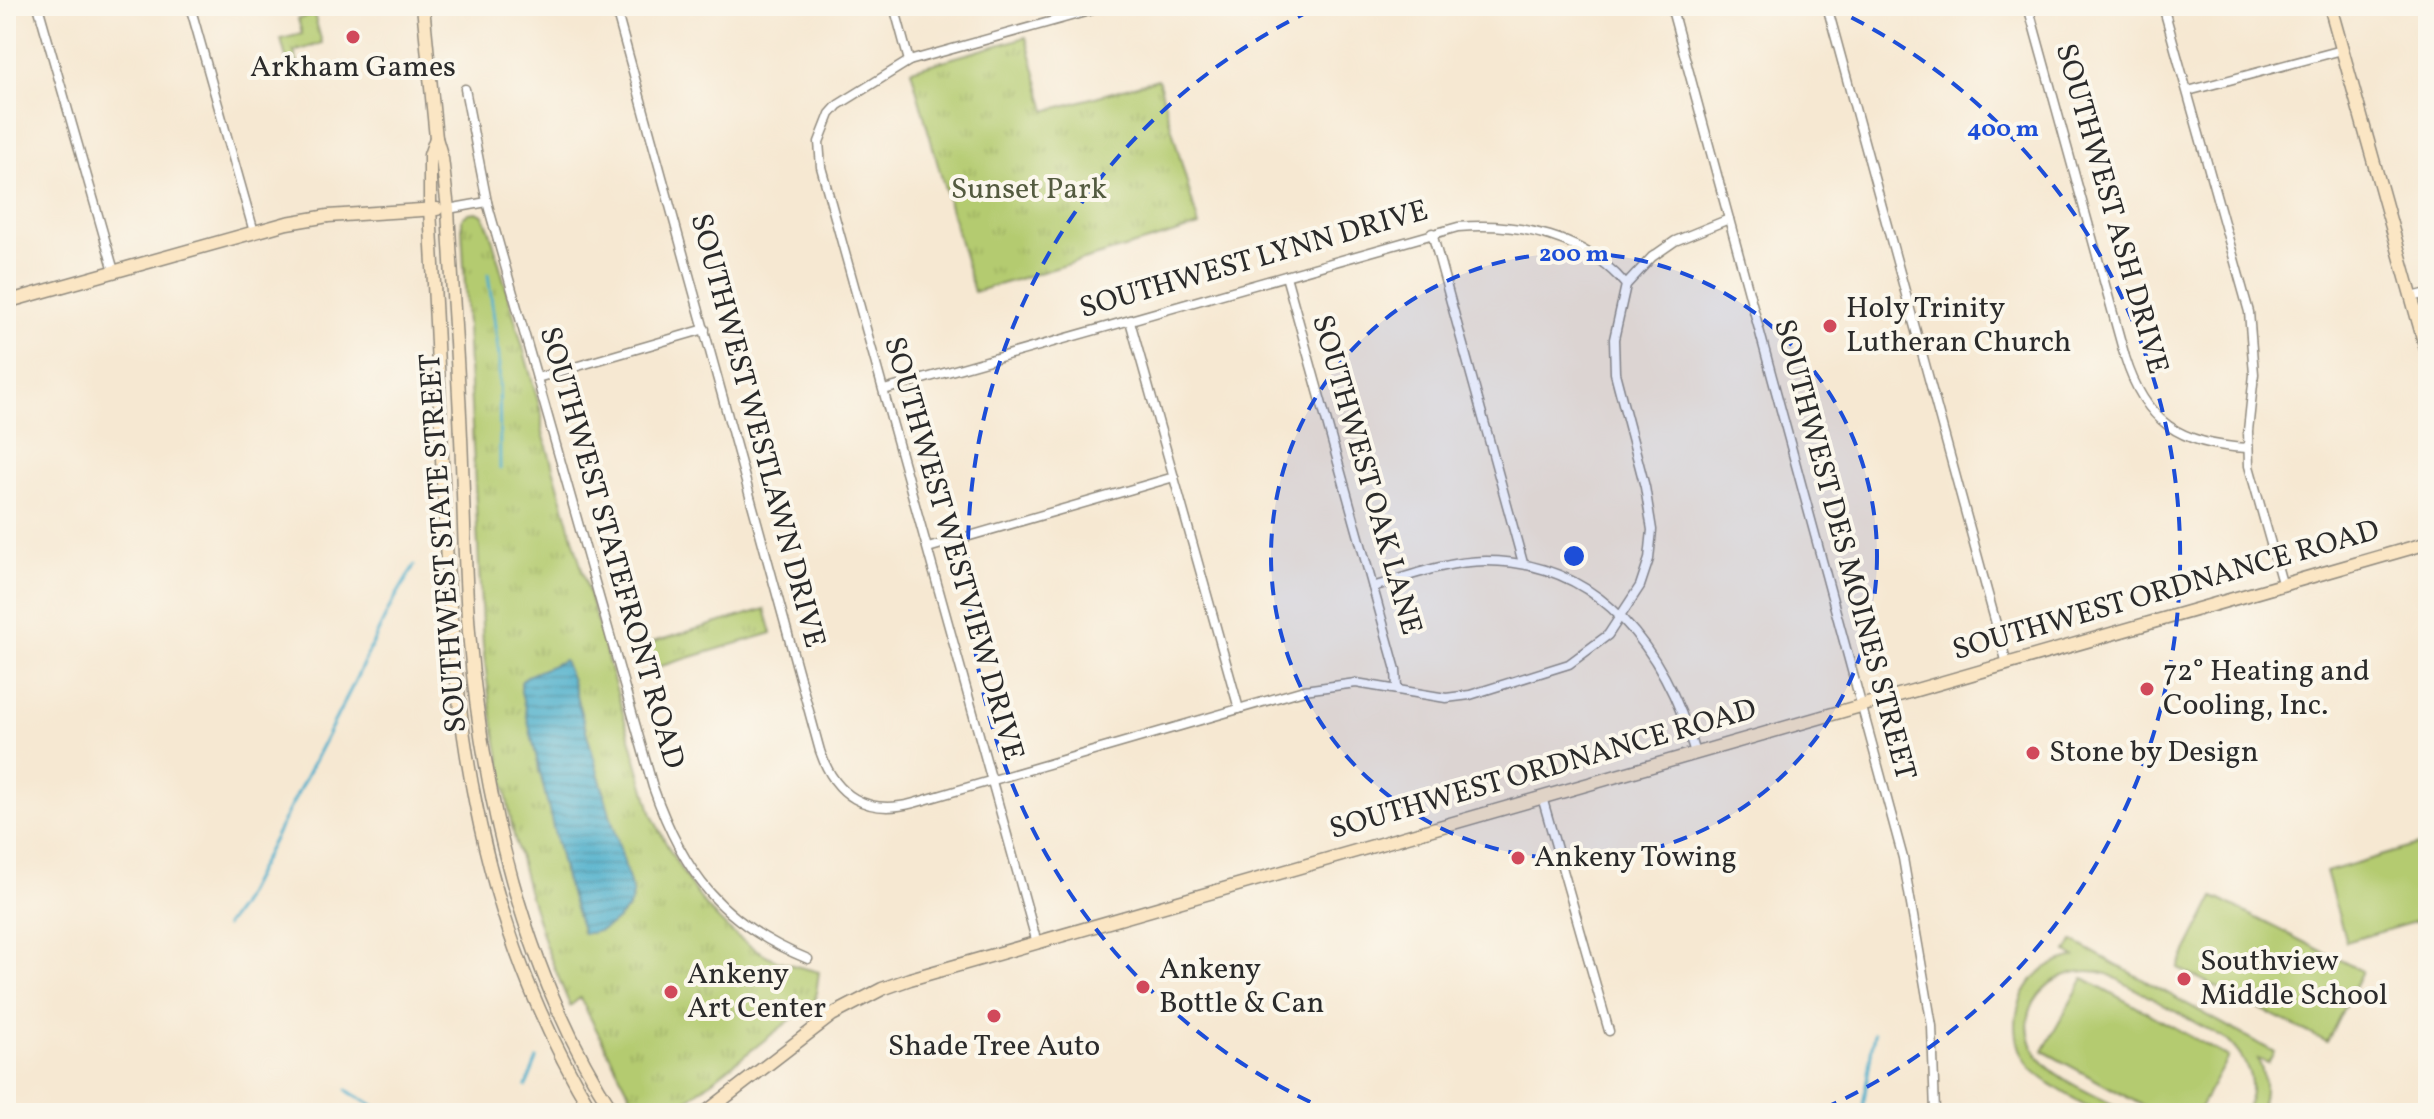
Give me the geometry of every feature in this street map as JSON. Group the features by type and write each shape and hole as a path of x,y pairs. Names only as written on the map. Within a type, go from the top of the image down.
{"street":[{"path":"38,6 114,271"},
{"path":"190,6 254,232"},
{"name":"SOUTHWEST STATE STREET","path":"423,6 436,138 442,158 448,209 469,633 487,763 509,866 537,955 577,1050 614,1113"},
{"name":"SOUTHWEST WESTLAWN DRIVE","path":"615,6 826,769 834,781 857,800 885,808 914,803 1334,684 1397,688 1446,698 1470,695 1569,664 1588,651 1608,635 1621,617 1640,586 1649,559 1652,530 1645,487 1615,373 1614,339 1626,285"},
{"path":"894,6 909,61 1107,6"},
{"name":"SOUTHWEST DES MOINES STREET","path":"1671,6 1903,858 1932,1026 1935,1113"},
{"path":"1827,6 2007,664"},
{"name":"SOUTHWEST ASH DRIVE","path":"2028,6 2135,386 2156,416 2177,433 2222,447 2248,448"},
{"path":"2163,6 2249,312 2254,374 2248,448 2251,481 2282,583"},
{"path":"2330,6 2428,356"},
{"path":"2188,91 2342,50"},
{"name":"SOUTHWEST WESTVIEW DRIVE","path":"909,61 838,105 824,124 819,155 1037,943"},
{"name":"SOUTHWEST STATEFRONT ROAD","path":"465,89 487,202 653,787 669,830 689,868 720,905 765,940 808,959"},
{"name":"SOUTHWEST STATE STREET","path":"436,138 430,155 430,208 452,646 475,810 497,894 526,977 555,1044 593,1113"},
{"path":"6,302 254,232 328,216 448,209 487,202"},
{"path":"1626,285 1652,257 1675,241 1729,219"},
{"name":"SOUTHWEST LYNN DRIVE","path":"884,390 1432,233 1481,225 1527,229 1579,248 1616,273 1626,285"},
{"path":"1432,233 1523,563"},
{"name":"SOUTHWEST OAK LANE","path":"1286,276 1396,670 1397,688"},
{"path":"2412,297 2428,293"},
{"path":"1130,321 1239,709"},
{"path":"537,378 705,329"},
{"path":"928,548 1174,477"},
{"name":"SOUTHWEST ORDNANCE ROAD","path":"705,1113 808,1031 857,1000 910,979 2428,543"},
{"path":"1373,587 1467,562 1523,563 1578,583 1621,617 1648,648 1661,667 1685,720 1695,753"},
{"path":"1542,797 1609,1031"}],"green space":[{"path":"314,14 322,43 294,52 298,64 288,66 281,39 302,34 298,19"},
{"name":"Sunset Park","path":"1026,37 1046,111 1158,79 1199,226 974,292 911,70"},
{"path":"476,212 483,215 490,231 542,415 542,429 652,815 687,879 716,917 734,934 776,960 819,972 815,1001 670,1113 656,1113 632,1098 580,998 570,1006 546,947 513,832 483,646 462,227 462,218"},
{"path":"765,609 772,633 651,669 643,645"},
{"path":"2428,842 2428,918 2346,942 2326,872"},
{"path":"2214,897 2362,971 2327,1042 2178,968"},
{"path":"2073,941 2274,1052 2268,1063 2258,1059 2264,1086 2259,1113 2244,1113 2251,1093 2249,1074 2228,1041 2108,974 2088,971 2069,974 2052,982 2031,1009 2028,1026 2032,1044 2050,1069 2129,1113 2097,1111 2035,1072 2022,1055 2016,1028 2017,1014 2035,977 2056,963 2075,957 2067,952"},
{"path":"2084,978 2228,1057 2197,1113 2156,1113 2043,1051"}],"water":[{"path":"564,660 633,894 627,909 615,922 591,933 583,933 565,878 521,692 521,682 527,676"}],"waterway":[{"path":"488,274 499,356 500,469"},
{"path":"225,926 239,907 391,605 414,566"},
{"path":"1862,1113 1874,1033"},
{"path":"526,1086 537,1059"},
{"path":"347,1090 383,1113"}],"place":[{"name":"Arkham Games","path":"353,37"},
{"name":"Holy Trinity Lutheran Church","path":"1830,326"},
{"name":"72° Heating and Cooling, Inc.","path":"2147,689"},
{"name":"Stone by Design","path":"2033,753"},
{"name":"Ankeny Towing","path":"1518,858"},
{"name":"Southview Middle School","path":"2184,979"},
{"name":"Ankeny Bottle & Can","path":"1143,987"},
{"name":"Ankeny Art Center","path":"671,992"},
{"name":"Shade Tree Auto","path":"994,1016"}]}
